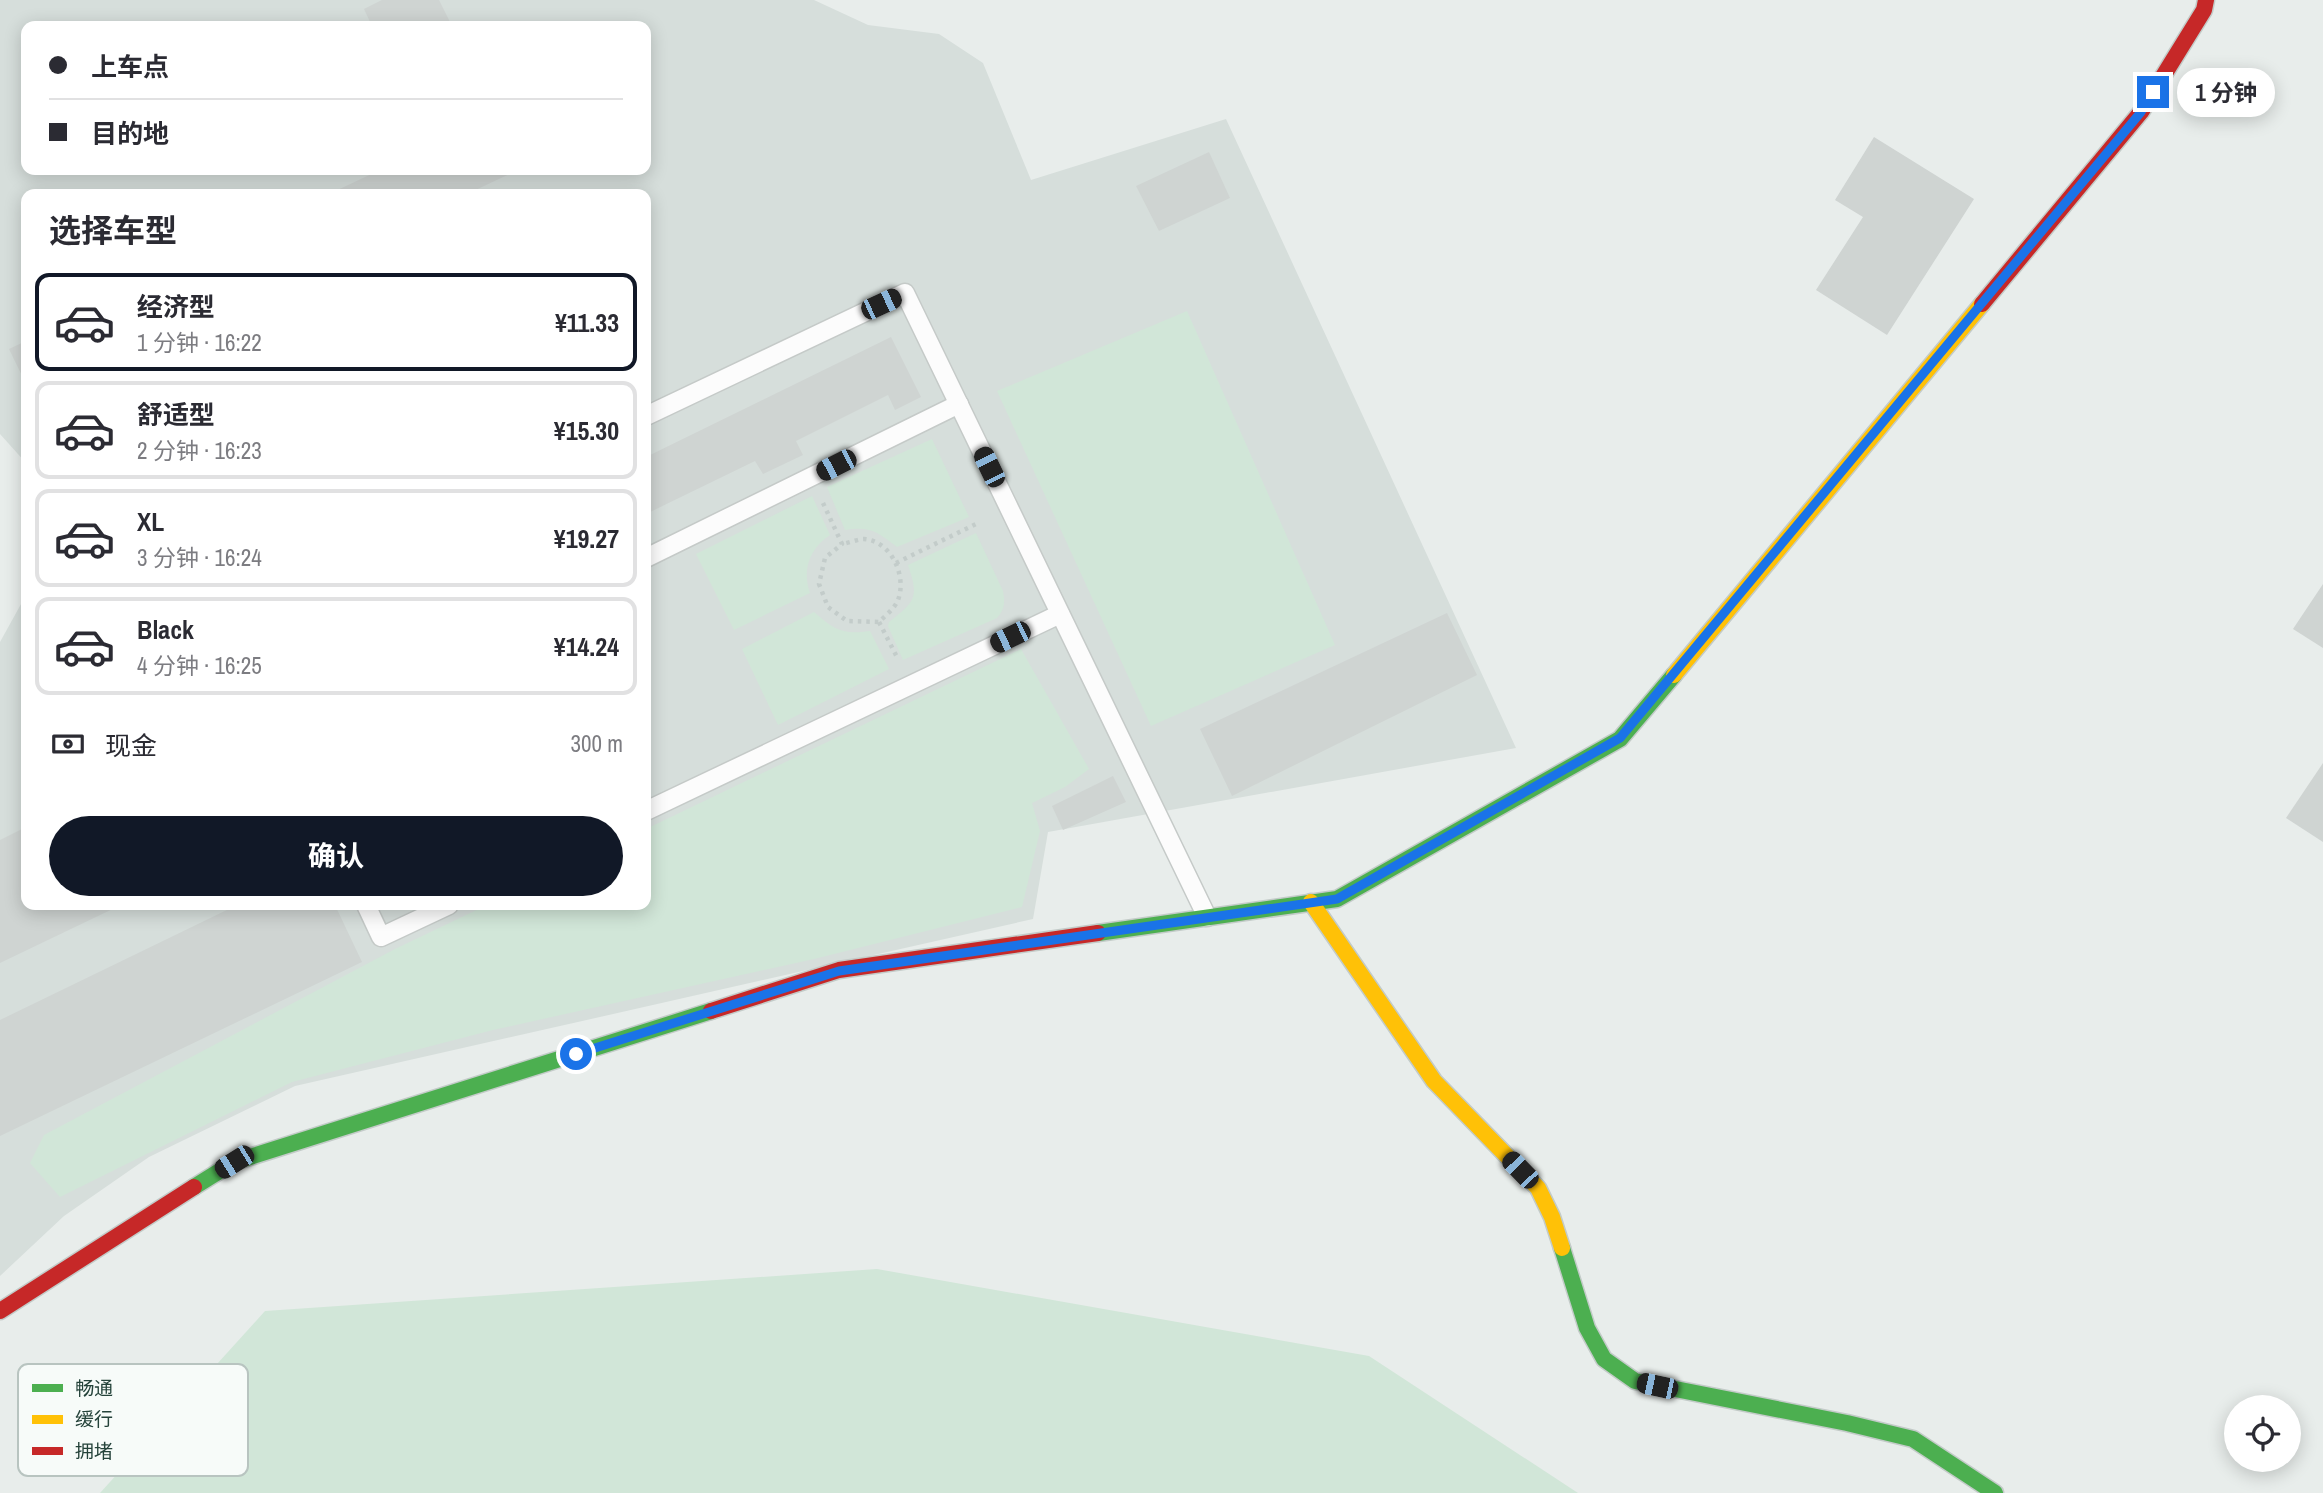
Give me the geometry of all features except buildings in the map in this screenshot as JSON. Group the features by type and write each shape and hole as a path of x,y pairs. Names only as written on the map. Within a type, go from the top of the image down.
{"street":[{"path":"0,1311 234,1162 839,971 1337,899 1620,738 2141,112 2204,10 2206,0"},
{"path":"1311,902 1434,1081 1538,1188 1552,1217 1587,1328 1604,1359 1634,1381 1847,1423 1913,1439 1995,1493"}],"lane":[{"path":"651,414 905,293 1207,917"},
{"path":"651,556 959,404"},
{"path":"651,809 1060,614"},
{"path":"368,910 381,937 438,910"}],"path":[{"path":"811,477 842,544"},
{"path":"896,563 1009,509"},
{"path":"864,539 882,545 896,563 901,582 897,602 880,622 847,621 828,607 819,584 825,558 842,544 864,539"},
{"path":"880,622 911,685"}],"shaded area":[{"path":"0,0 814,0 868,25 939,34 983,63 1031,180 1226,119 1516,748 1048,832 1033,919 295,1086 149,1157 64,1216 0,1276 0,642 21,604 21,910 651,910 651,189 21,189 21,457 0,434"}],"green space":[{"path":"1187,311 1335,645 1151,726 997,391"},
{"path":"932,439 969,517 897,547 873,531 845,530 827,487"},
{"path":"812,496 830,535 812,553 809,561 807,576 810,593 734,630 696,554"},
{"path":"976,533 1003,591 1002,612 997,618 903,660 888,626 913,598 908,565"},
{"path":"814,612 839,630 870,631 889,669 778,725 742,649"},
{"path":"1021,649 1089,769 1065,787 1032,803 1040,831 1022,907 814,959 493,1030 292,1082 60,1197 30,1163 44,1135 395,949 477,910 651,910 651,827"},
{"path":"877,1269 1369,1356 1578,1493 100,1493 115,1476 248,1476 248,1364 217,1364 265,1311"}],"traffic: fast":[{"path":"1098,933 1337,899 1620,739 1674,675"},
{"path":"194,1187 234,1162 711,1011"},
{"path":"1562,1248 1587,1328 1604,1359 1635,1381 1847,1423 1913,1439 1995,1493"}],"traffic: slow":[{"path":"1674,675 1982,304"},
{"path":"1311,902 1434,1081 1538,1188 1552,1217 1562,1248"}],"traffic: jam":[{"path":"1982,304 2141,112 2204,10 2206,0"},
{"path":"711,1011 839,970 1098,933"},
{"path":"0,1311 194,1187"}],"route":[{"path":"576,1054 839,971 1337,899 1620,738 2141,112 2153,92"}]}
